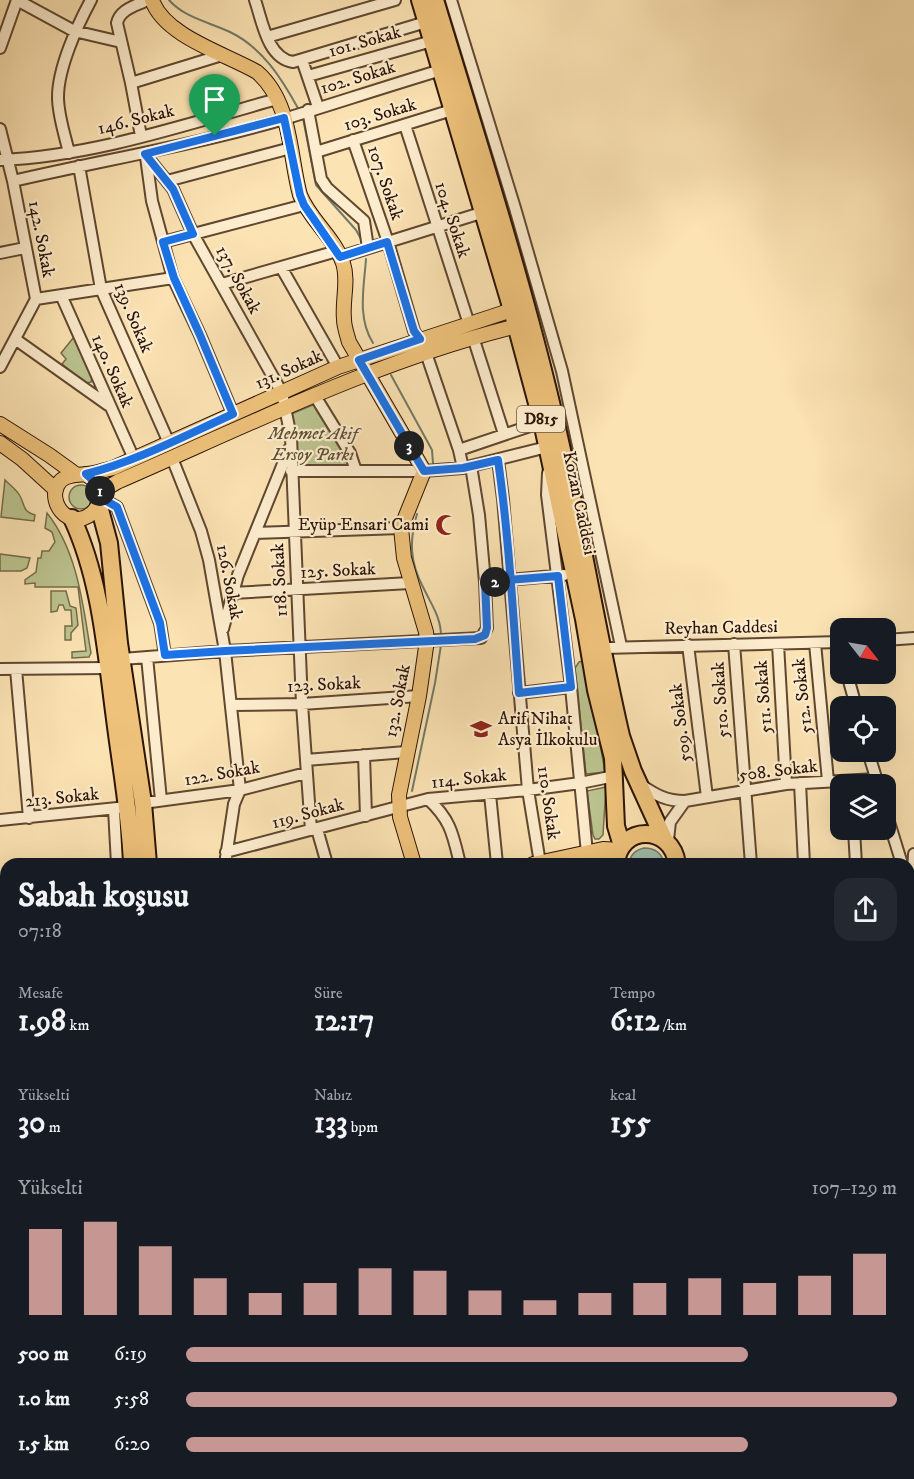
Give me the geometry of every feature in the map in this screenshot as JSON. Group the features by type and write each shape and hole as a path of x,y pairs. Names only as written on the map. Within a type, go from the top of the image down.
{"highway":[{"name":"Kozan Caddesi","path":"420,0 515,318 542,422 566,575 584,619 596,690 613,758 619,854"},
{"name":"Kozan Caddesi","path":"435,0 537,346 573,496 621,736 639,784 676,858"},
{"path":"100,498 109,543 115,663 132,858"},
{"path":"72,518 85,548 115,663"},
{"path":"128,806 146,858"},
{"path":"591,858 619,854 633,837 643,834 654,834 666,841"}],"main road":[{"path":"152,0 161,18 170,25 257,72 265,79 277,99 284,118 297,186 304,205 339,254 346,280 344,307 345,327 349,342 424,471"},
{"name":"131. Sokak","path":"80,474 113,468 338,367 420,339 471,330 515,318"},
{"path":"80,474 63,479 56,490 56,503 60,510 72,518 88,517 100,498 117,482 367,374 426,353 471,330"},
{"path":"0,424 97,484 100,498"},
{"path":"0,443 22,459 56,490"},
{"name":"132. Sokak","path":"412,858 398,807 406,752 432,640 426,632 410,583 404,558 401,528 424,471"}],"street":[{"path":"0,48 17,0 74,31 121,42"},
{"path":"69,153 58,96 74,31 91,0"},
{"path":"141,136 117,23 118,16 122,12 147,0"},
{"path":"255,0 267,37 274,49 283,58 293,62 426,22"},
{"path":"267,37 364,4 395,0"},
{"path":"451,0 562,371 621,646"},
{"name":"101. Sokak","path":"308,76 432,41"},
{"path":"131,83 222,55"},
{"path":"302,60 308,76 321,179 327,188 364,221 368,248"},
{"name":"102. Sokak","path":"284,118 441,70"},
{"name":"146. Sokak","path":"4,160 69,153 277,99"},
{"name":"103. Sokak","path":"316,152 452,111"},
{"name":"146. Sokak","path":"13,181 79,165 145,154 284,118"},
{"name":"104. Sokak","path":"405,125 504,434"},
{"name":"142. Sokak","path":"0,129 4,160 13,181 36,299 0,367"},
{"name":"107. Sokak","path":"353,140 414,331 420,339"},
{"path":"167,181 291,148"},
{"path":"145,154 152,201 174,278 233,414"},
{"name":"137. Sokak","path":"145,154 173,189 193,234 282,393"},
{"name":"139. Sokak","path":"79,165 101,289 169,443"},
{"path":"163,242 304,205"},
{"path":"222,284 281,267 368,248 484,212"},
{"path":"0,253 25,249"},
{"path":"281,267 338,367"},
{"path":"36,299 174,278"},
{"name":"140. Sokak","path":"61,295 134,459"},
{"path":"15,339 110,406"},
{"path":"0,669 115,663 165,655 225,651 481,638 485,635 487,619 479,515 467,467 426,353"},
{"name":"118. Sokak","path":"282,393 291,444 302,704 311,830 317,829 325,858"},
{"path":"315,396 350,453 356,471"},
{"path":"459,450 542,422"},
{"path":"222,632 232,592 291,444"},
{"path":"291,471 424,471 467,467 548,451"},
{"name":"126. Sokak","path":"172,458 206,547 225,651 240,790"},
{"name":"110. Sokak","path":"498,460 511,581 528,790 536,858"},
{"path":"100,498 117,507 121,516 160,623 165,655"},
{"path":"255,533 401,528"},
{"path":"485,582 566,575 564,624 580,783 591,858"},
{"name":"125. Sokak","path":"232,592 410,583"},
{"path":"564,624 584,619"},
{"path":"896,639 914,638"},
{"name":"512. Sokak","path":"815,643 828,781"},
{"name":"510. Sokak","path":"734,644 750,858"},
{"name":"511. Sokak","path":"777,644 786,784"},
{"name":"Reyhan Caddesi","path":"603,648 830,644"},
{"name":"509. Sokak","path":"688,645 707,797"},
{"path":"147,657 161,800"},
{"path":"16,669 29,818"},
{"path":"519,693 571,687"},
{"name":"123. Sokak","path":"231,705 302,704 419,696"},
{"path":"306,760 406,752"},
{"path":"364,755 366,816"},
{"name":"122. Sokak","path":"128,806 240,790 306,772"},
{"name":"114. Sokak","path":"398,807 428,799 528,790 615,776"},
{"name":"508. Sokak","path":"685,801 786,784 828,781"},
{"path":"800,783 804,858"},
{"path":"639,784 660,798 685,801"},
{"path":"226,858 234,804 240,790"},
{"path":"490,794 496,858"},
{"path":"428,799 447,820 459,858"},
{"path":"666,841 670,822 685,801"},
{"path":"118,858 128,806"},
{"name":"213. Sokak","path":"0,820 128,806"},
{"name":"119. Sokak","path":"226,852 398,807"},
{"path":"855,840 856,858"},
{"path":"895,840 900,858"}],"green space":[{"path":"74,337 92,378 91,382 86,383 62,364 66,359 61,353"},
{"name":"Mehmet Akif Ersoy Parkı","path":"315,404 351,467 294,467 289,415"},
{"path":"5,480 19,494 26,510 35,515 34,521 1,517"},
{"path":"81,485 90,488 93,497 90,506 81,509 72,506 69,497 72,488"},
{"path":"47,513 66,545 78,580 91,653 89,657 72,658 72,652 86,651 78,587 35,587 35,583 25,584 25,580 36,572 38,558 41,558 42,551 49,551 55,542 52,532 45,528"},
{"path":"0,554 30,558 27,568 21,571 0,571"},
{"path":"51,591 66,591 70,606 76,608 78,625 71,633 71,640 65,640 65,626 72,626 71,610 65,610 63,605 59,605 57,611 51,612"},
{"path":"583,661 586,665 605,772 586,774 575,668 579,662"},
{"path":"606,787 603,835 595,839 587,791"}],"shaded area":[{"path":"651,849 662,858 630,858 638,850"}],"waterway":[{"path":"169,0 182,11 230,32 252,47 270,65 299,110"},
{"path":"303,118 316,185 356,230 362,241"},
{"path":"366,259 363,313 373,343"},
{"path":"391,375 432,450 433,463"},
{"path":"417,514 412,542 413,560 437,617 441,636"},
{"path":"412,791 441,645"}],"place":[{"name":"Eyüp Ensari Cami","path":"446,525"},
{"name":"Arif Nihat Asya İlkokulu","path":"481,729"}],"route":[{"path":"215,136 145,154 173,189 193,234 163,242 174,278 233,414 113,468 86,474 97,484 101,498 117,507 160,623 165,655 481,638 485,635 487,628 485,582 511,581 558,576 571,687 519,693 511,581 498,460 463,468 424,471 359,360 420,339 414,331 387,242 340,257 304,205 297,186 289,133 284,118 215,136"}]}
